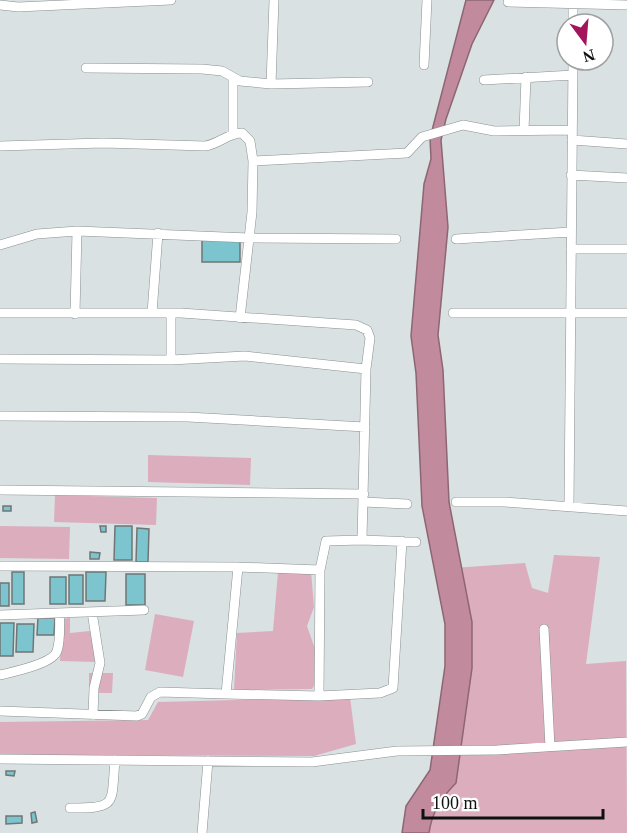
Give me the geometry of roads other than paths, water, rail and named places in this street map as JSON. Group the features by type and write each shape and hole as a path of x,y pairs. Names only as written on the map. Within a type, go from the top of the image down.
{"street":[{"path":"0,5 18,7 171,0"},
{"path":"271,84 274,0"},
{"path":"424,65 428,0"},
{"path":"508,2 627,5"},
{"path":"573,4 573,12"},
{"path":"86,68 202,69 222,72 233,78 271,84 368,82"},
{"path":"484,80 573,75 569,506"},
{"path":"524,130 525,77"},
{"path":"233,78 233,133"},
{"path":"253,161 400,154 413,150 422,136 463,125 494,131 524,130 572,135 627,144"},
{"path":"0,146 103,143 205,146 217,145 233,133 242,133 250,141 253,161 249,238 240,318"},
{"path":"572,175 627,178"},
{"path":"0,245 37,234 77,231 249,238 396,239"},
{"path":"75,314 77,231"},
{"path":"456,239 571,232"},
{"path":"152,313 158,233"},
{"path":"571,249 627,249"},
{"path":"0,313 171,313 356,325 367,330 370,338 366,369 362,540"},
{"path":"171,313 171,360"},
{"path":"453,313 627,314"},
{"path":"0,359 171,360 245,356 366,369"},
{"path":"0,416 188,417 365,428"},
{"path":"0,490 363,498 407,504"},
{"path":"456,502 627,510"},
{"path":"319,696 320,570 326,540 416,542"},
{"path":"0,711 93,715 142,714 151,697 160,692 319,696 380,693 393,688 402,541"},
{"path":"0,566 238,567 320,570"},
{"path":"226,694 238,567"},
{"path":"0,615 144,610"},
{"path":"92,612 100,657 94,688 93,715"},
{"path":"0,675 41,663 54,656 57,651 60,613"},
{"path":"544,629 550,747"},
{"path":"0,759 312,762 416,750 472,750 627,742"},
{"path":"70,808 101,808 108,805 111,799 115,760"},
{"path":"202,833 208,761"}]}
